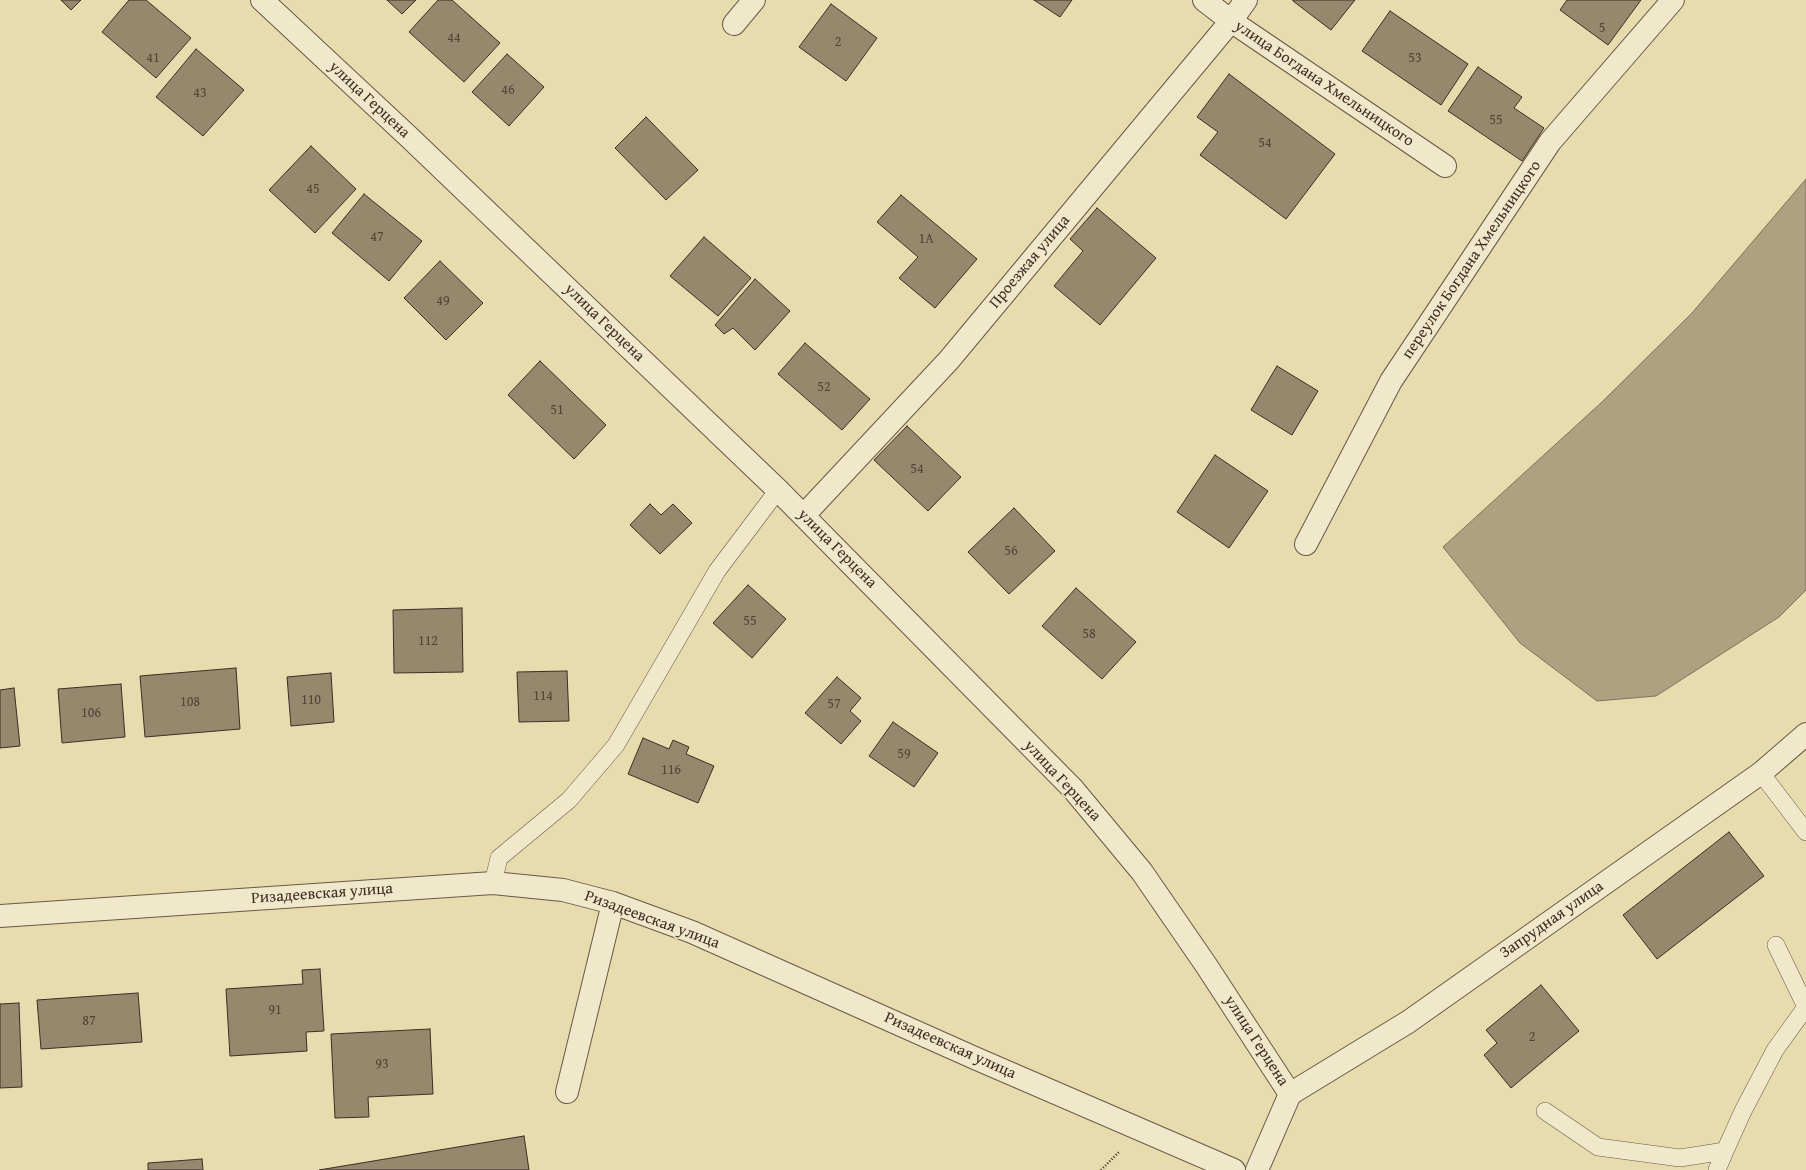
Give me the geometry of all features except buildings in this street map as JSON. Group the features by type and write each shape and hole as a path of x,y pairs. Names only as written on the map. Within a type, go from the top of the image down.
{"street":[{"name":"улица Герцена","path":"262,0 353,84 804,515 1074,789 1142,872 1206,965 1290,1094 1257,1170"},
{"path":"734,24 754,0"},
{"name":"улица Богдана Хмельницкого","path":"1204,0 1231,21 1445,166"},
{"name":"Проезжая улица","path":"804,515 949,360 1231,21 1246,0"},
{"name":"переулок Богдана Хмельницкого","path":"1306,544 1391,381 1550,142 1673,0"},
{"name":"Запрудная улица","path":"1290,1094 1408,1022 1761,773 1806,734"},
{"name":"Ризадеевская улица","path":"0,916 493,883 563,890 613,903 692,932 970,1056 1234,1170"},
{"path":"567,1092 613,903"}],"lane":[{"path":"493,883 499,858 569,800 616,745 717,571 778,490"},
{"path":"1761,773 1806,832"},
{"path":"1717,1170 1743,1111 1775,1050 1806,1007 1776,945"},
{"path":"1546,1111 1598,1147 1680,1158 1725,1151"}],"shaded area":[{"path":"1806,179 1806,590 1779,617 1656,696 1597,701 1520,643 1443,547 1602,402 1692,313"}]}
